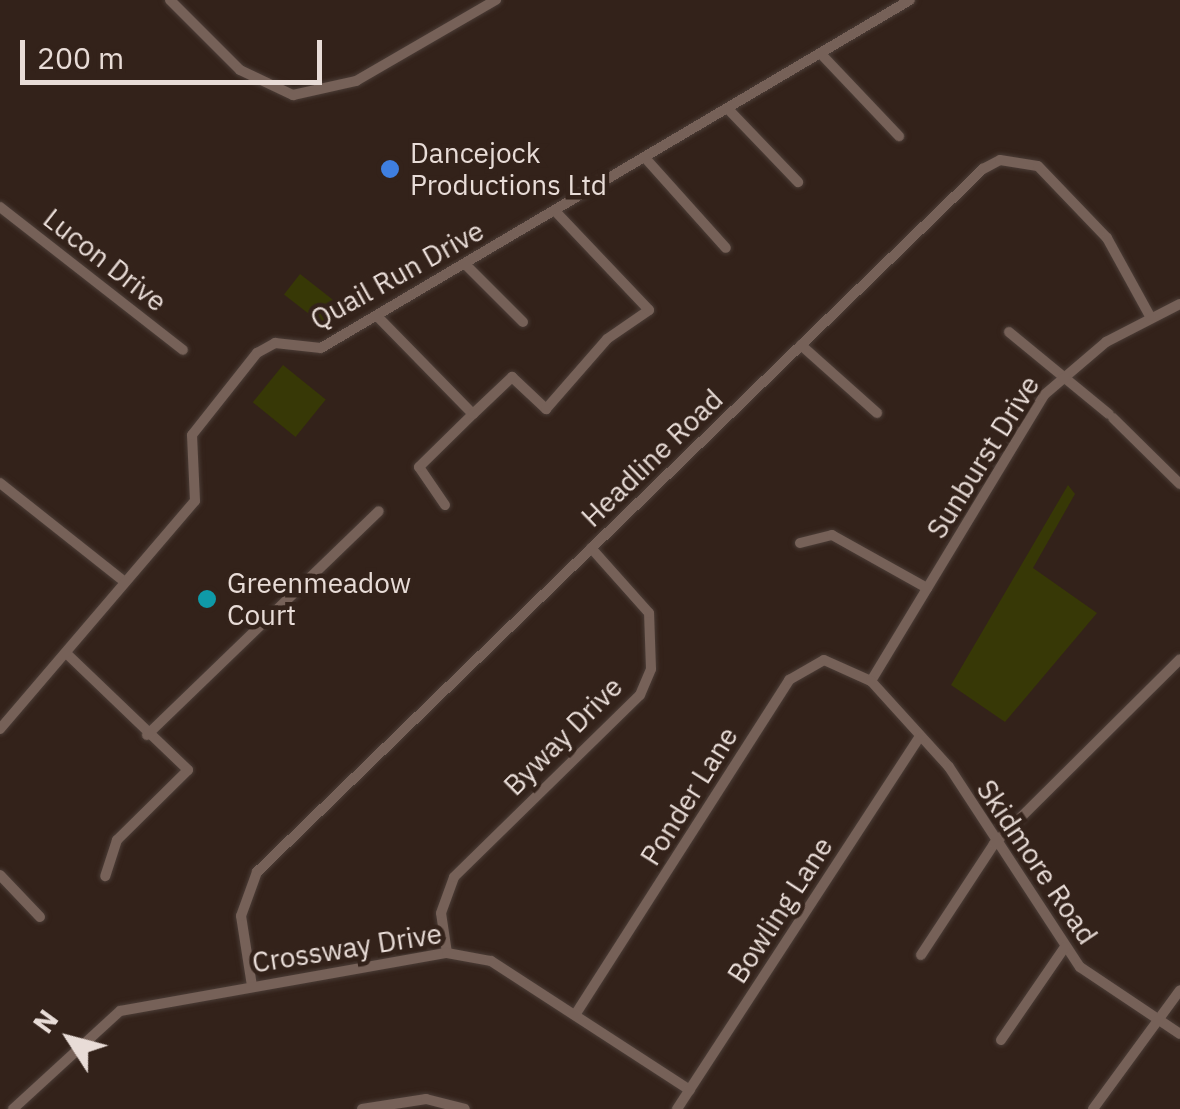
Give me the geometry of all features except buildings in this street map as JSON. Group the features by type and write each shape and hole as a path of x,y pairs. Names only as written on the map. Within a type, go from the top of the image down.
{"street":[{"path":"170,0 240,70 293,95 356,82 496,0"},
{"name":"Quail Run Drive","path":"0,730 198,495 192,435 257,353 275,343 321,348 647,160 910,0"},
{"path":"822,55 899,136"},
{"path":"729,110 798,182"},
{"path":"647,160 726,248"},
{"name":"Headline Road","path":"252,986 241,916 258,872 591,548 1000,160 1038,166 1107,238 1152,318"},
{"name":"Lucon Drive","path":"0,207 183,350"},
{"path":"446,505 419,467 473,414 512,377 546,409 589,356 649,310 555,211"},
{"path":"466,264 523,322"},
{"name":"Sunburst Drive","path":"871,681 1063,375 1180,304"},
{"path":"377,316 473,414"},
{"path":"1009,332 1111,416 1180,484"},
{"path":"802,346 878,413"},
{"path":"0,483 126,582"},
{"path":"147,735 380,511"},
{"path":"800,543 832,535 927,588"},
{"name":"Byway Drive","path":"447,953 441,913 454,878 640,695 651,670 649,613 591,548"},
{"path":"66,653 147,735 188,770 117,840 105,876"},
{"path":"921,955 994,844 1180,659"},
{"name":"Ponder Lane","path":"575,1016 789,680 824,660 871,681"},
{"name":"Skidmore Road","path":"871,681 920,736 1064,947 1180,1034"},
{"name":"Bowling Lane","path":"677,1109 920,736"},
{"path":"0,875 40,917"},
{"path":"1001,1040 1064,947"},
{"name":"Crossway Drive","path":"13,1109 120,1011 447,953 490,961 690,1090"},
{"path":"1093,1109 1153,1016 1180,990"},
{"path":"24,1099 34,1109"},
{"path":"362,1109 426,1099 465,1109"}],"shaded area":[{"path":"300,274 342,307 326,327 284,294"},
{"path":"283,365 326,400 296,437 253,402"},
{"path":"1068,485 1075,494 1033,568 1097,613 1005,722 951,685"}],"place":[{"name":"Dancejock Productions Ltd","path":"390,169"},
{"name":"Greenmeadow Court","path":"207,599"}]}
